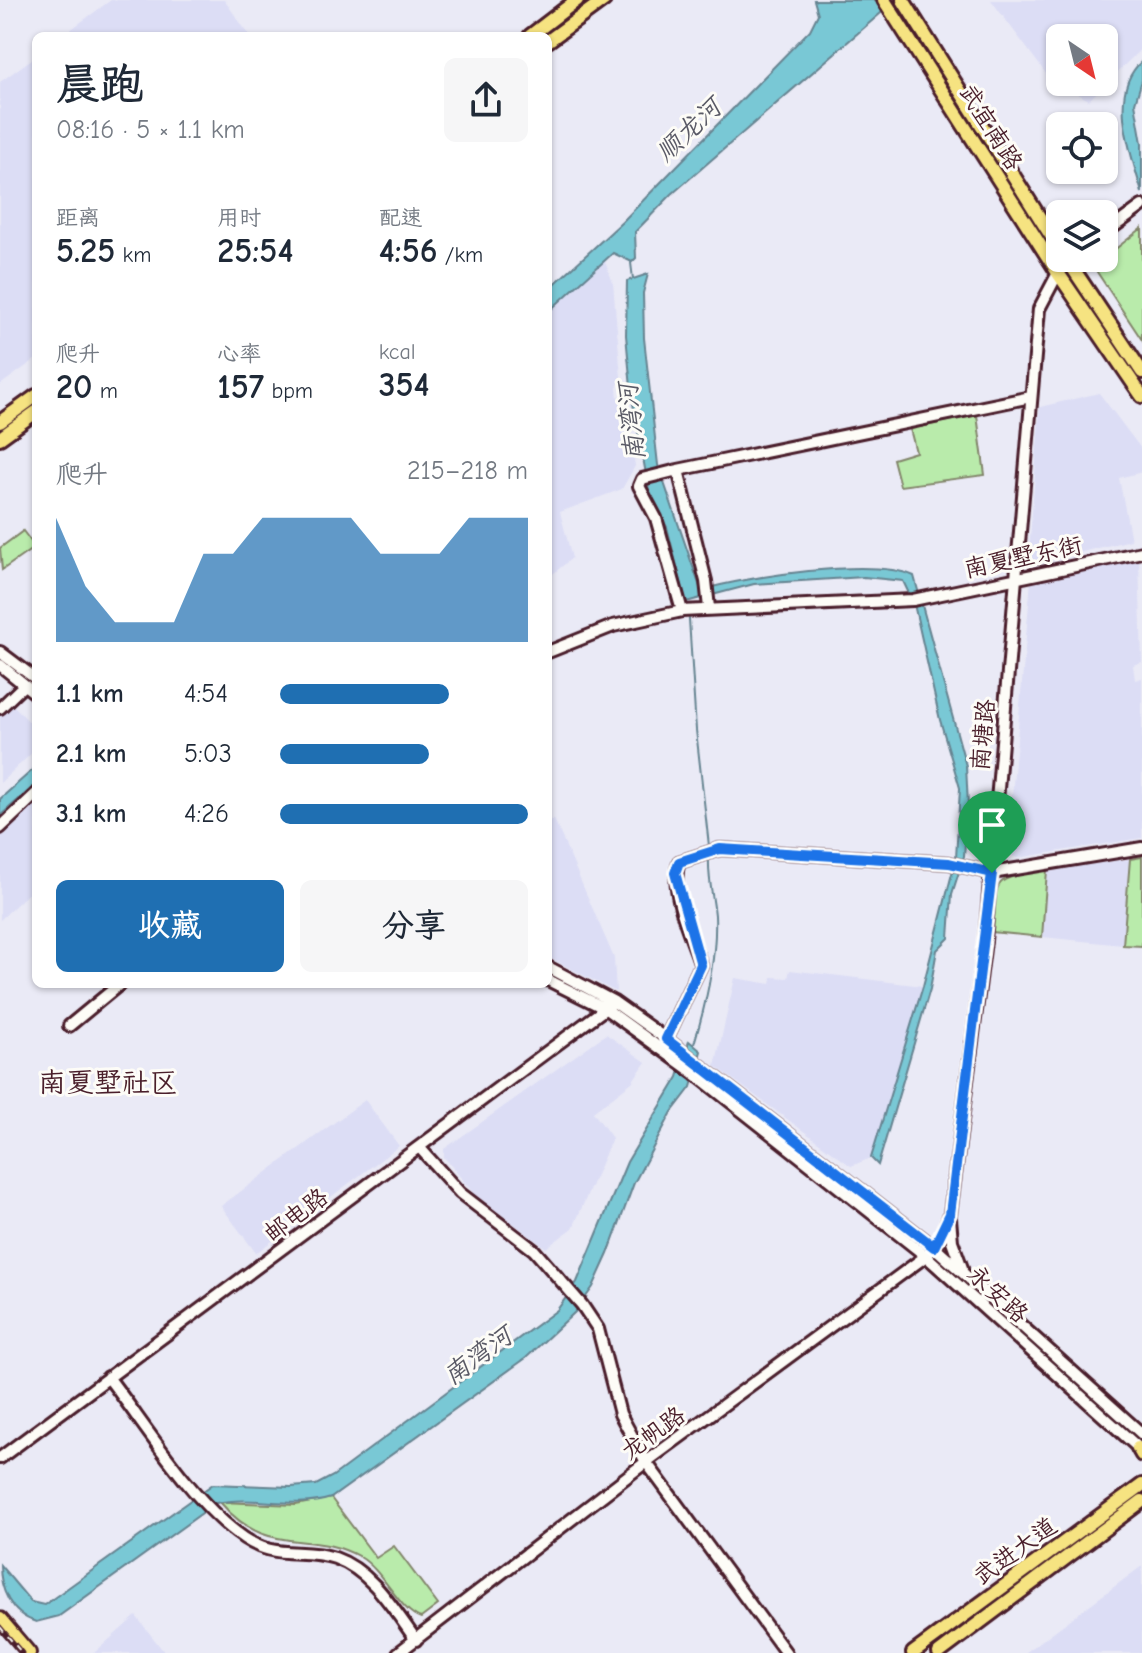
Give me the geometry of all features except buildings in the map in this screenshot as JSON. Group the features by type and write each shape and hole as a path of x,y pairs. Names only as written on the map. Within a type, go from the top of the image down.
{"main road":[{"path":"535,32 577,0"},
{"path":"552,38 604,0"},
{"name":"武宜南路","path":"884,0 1058,273 1142,396"},
{"name":"武宜南路","path":"904,2 1046,228"},
{"path":"1077,272 1142,372"},
{"path":"0,422 32,399"},
{"path":"0,438 32,415"},
{"name":"武进大道","path":"913,1653 1141,1488"},
{"name":"武进大道","path":"939,1653 1141,1488"},
{"path":"0,1619 29,1653"}],"street":[{"path":"1118,224 1142,206"},
{"name":"南塘路","path":"934,1247 950,1214 992,873 1039,309 1058,273"},
{"path":"682,611 656,518 639,486 642,479 1031,397"},
{"path":"673,471 706,581 709,604"},
{"name":"南夏墅东街","path":"552,650 613,626 709,604 897,602 1015,581 1142,552"},
{"path":"0,652 32,676"},
{"path":"0,665 32,691"},
{"path":"0,708 24,685"},
{"path":"0,828 32,798"},
{"path":"666,1039 701,965 675,873 679,862 720,849 949,863 992,873 1142,848"},
{"name":"永安路","path":"552,969 666,1039 674,1053"},
{"name":"永安路","path":"552,982 610,1005 934,1247 1142,1434"},
{"path":"69,1026 115,988"},
{"name":"邮电路","path":"0,1458 610,1005"},
{"name":"永安路","path":"695,1068 926,1256 1141,1451"},
{"path":"419,1147 460,1193 505,1224 582,1305 598,1329 620,1414 646,1462 786,1653"},
{"path":"950,1214 959,1264 976,1285"},
{"name":"龙帆路","path":"398,1653 646,1462 926,1256 934,1247"},
{"path":"108,1377 210,1511 263,1550 334,1558 354,1567 373,1584 416,1640"}],"shaded area":[{"path":"111,0 224,0 247,32 67,32"},
{"path":"991,0 1142,0 1142,48 1118,72 1118,24 1046,24 1046,74"},
{"path":"32,59 32,362 0,385 0,82"},
{"path":"604,259 613,283 621,377 617,388 618,398 627,409 635,466 622,489 560,512 572,558 552,575 552,308"},
{"path":"1099,393 1142,450 1142,472 1119,478 1131,540 1028,565 1040,407"},
{"path":"1139,558 1142,662 1133,665 1135,680 1142,678 1142,838 1017,858 1007,853 1031,580"},
{"path":"12,704 32,725 32,753 0,783 0,716"},
{"path":"32,799 32,890 0,920 0,830"},
{"path":"552,820 614,958 616,992 552,959"},
{"path":"1130,859 1123,945 1042,937 1047,870"},
{"path":"790,970 923,986 871,1158 851,1166 715,1066 735,978 771,984 772,977 788,978"},
{"path":"606,1034 646,1062 632,1082 593,1112 612,1138 573,1228 546,1248 474,1194 444,1157 444,1149"},
{"path":"365,1100 399,1146 256,1253 221,1206"},
{"path":"1142,1566 1142,1653 1025,1653"},
{"path":"136,1616 165,1653 94,1653"}],"green space":[{"path":"1142,228 1142,340 1097,272 1118,272 1118,247"},
{"path":"977,415 985,475 900,486 893,459 916,452 910,429"},
{"path":"23,531 32,543 32,549 2,570 0,548"},
{"path":"1142,857 1142,946 1123,945 1130,859"},
{"path":"1047,870 1042,937 992,932 1000,884 1015,876"},
{"path":"331,1498 376,1558 394,1546 438,1605 421,1618 406,1608 376,1571 360,1557 323,1544 272,1537 255,1531 220,1502 296,1505"}],"water":[{"path":"814,0 896,0 672,194 635,232 636,258 632,262 613,253 552,308 552,286 622,222 810,30 818,14"},
{"path":"1142,61 1142,80 1135,103 1142,143 1142,193 1128,143 1124,107 1125,90 1131,74"},
{"path":"648,274 643,293 644,338 658,465 701,590 809,571 870,568 914,576 966,766 968,805 964,856 952,894 949,938 937,950 930,989 878,1165 871,1158 923,986 956,858 960,788 940,720 914,604 903,581 864,577 754,584 686,602 667,527 650,496 632,398 626,335 627,281"},
{"path":"32,771 32,788 0,816 0,799"},
{"path":"689,1041 701,1051 691,1087 672,1112 634,1183 593,1287 575,1312 526,1358 331,1498 302,1503 216,1503 59,1616 36,1622 13,1607 2,1583 0,1565 31,1602 44,1605 213,1484 316,1485 333,1476 557,1310 577,1282 627,1162 678,1077"}],"waterway":[{"name":"南湾河","path":"631,263 633,279"},
{"name":"南湾河","path":"689,619 696,730 709,846"},
{"name":"南湾河","path":"694,1044 714,948 715,915 709,859"}],"railway":[{"path":"0,1627 22,1653"}],"district":[{"name":"南夏墅社区","path":"108,1083"}],"route":[{"path":"720,849 949,863 992,873 950,1214 942,1237 934,1247 666,1039 701,965 683,912 675,873 679,862 720,849"}],"water label":[{"name":"顺龙河","path":"689,130"}]}
